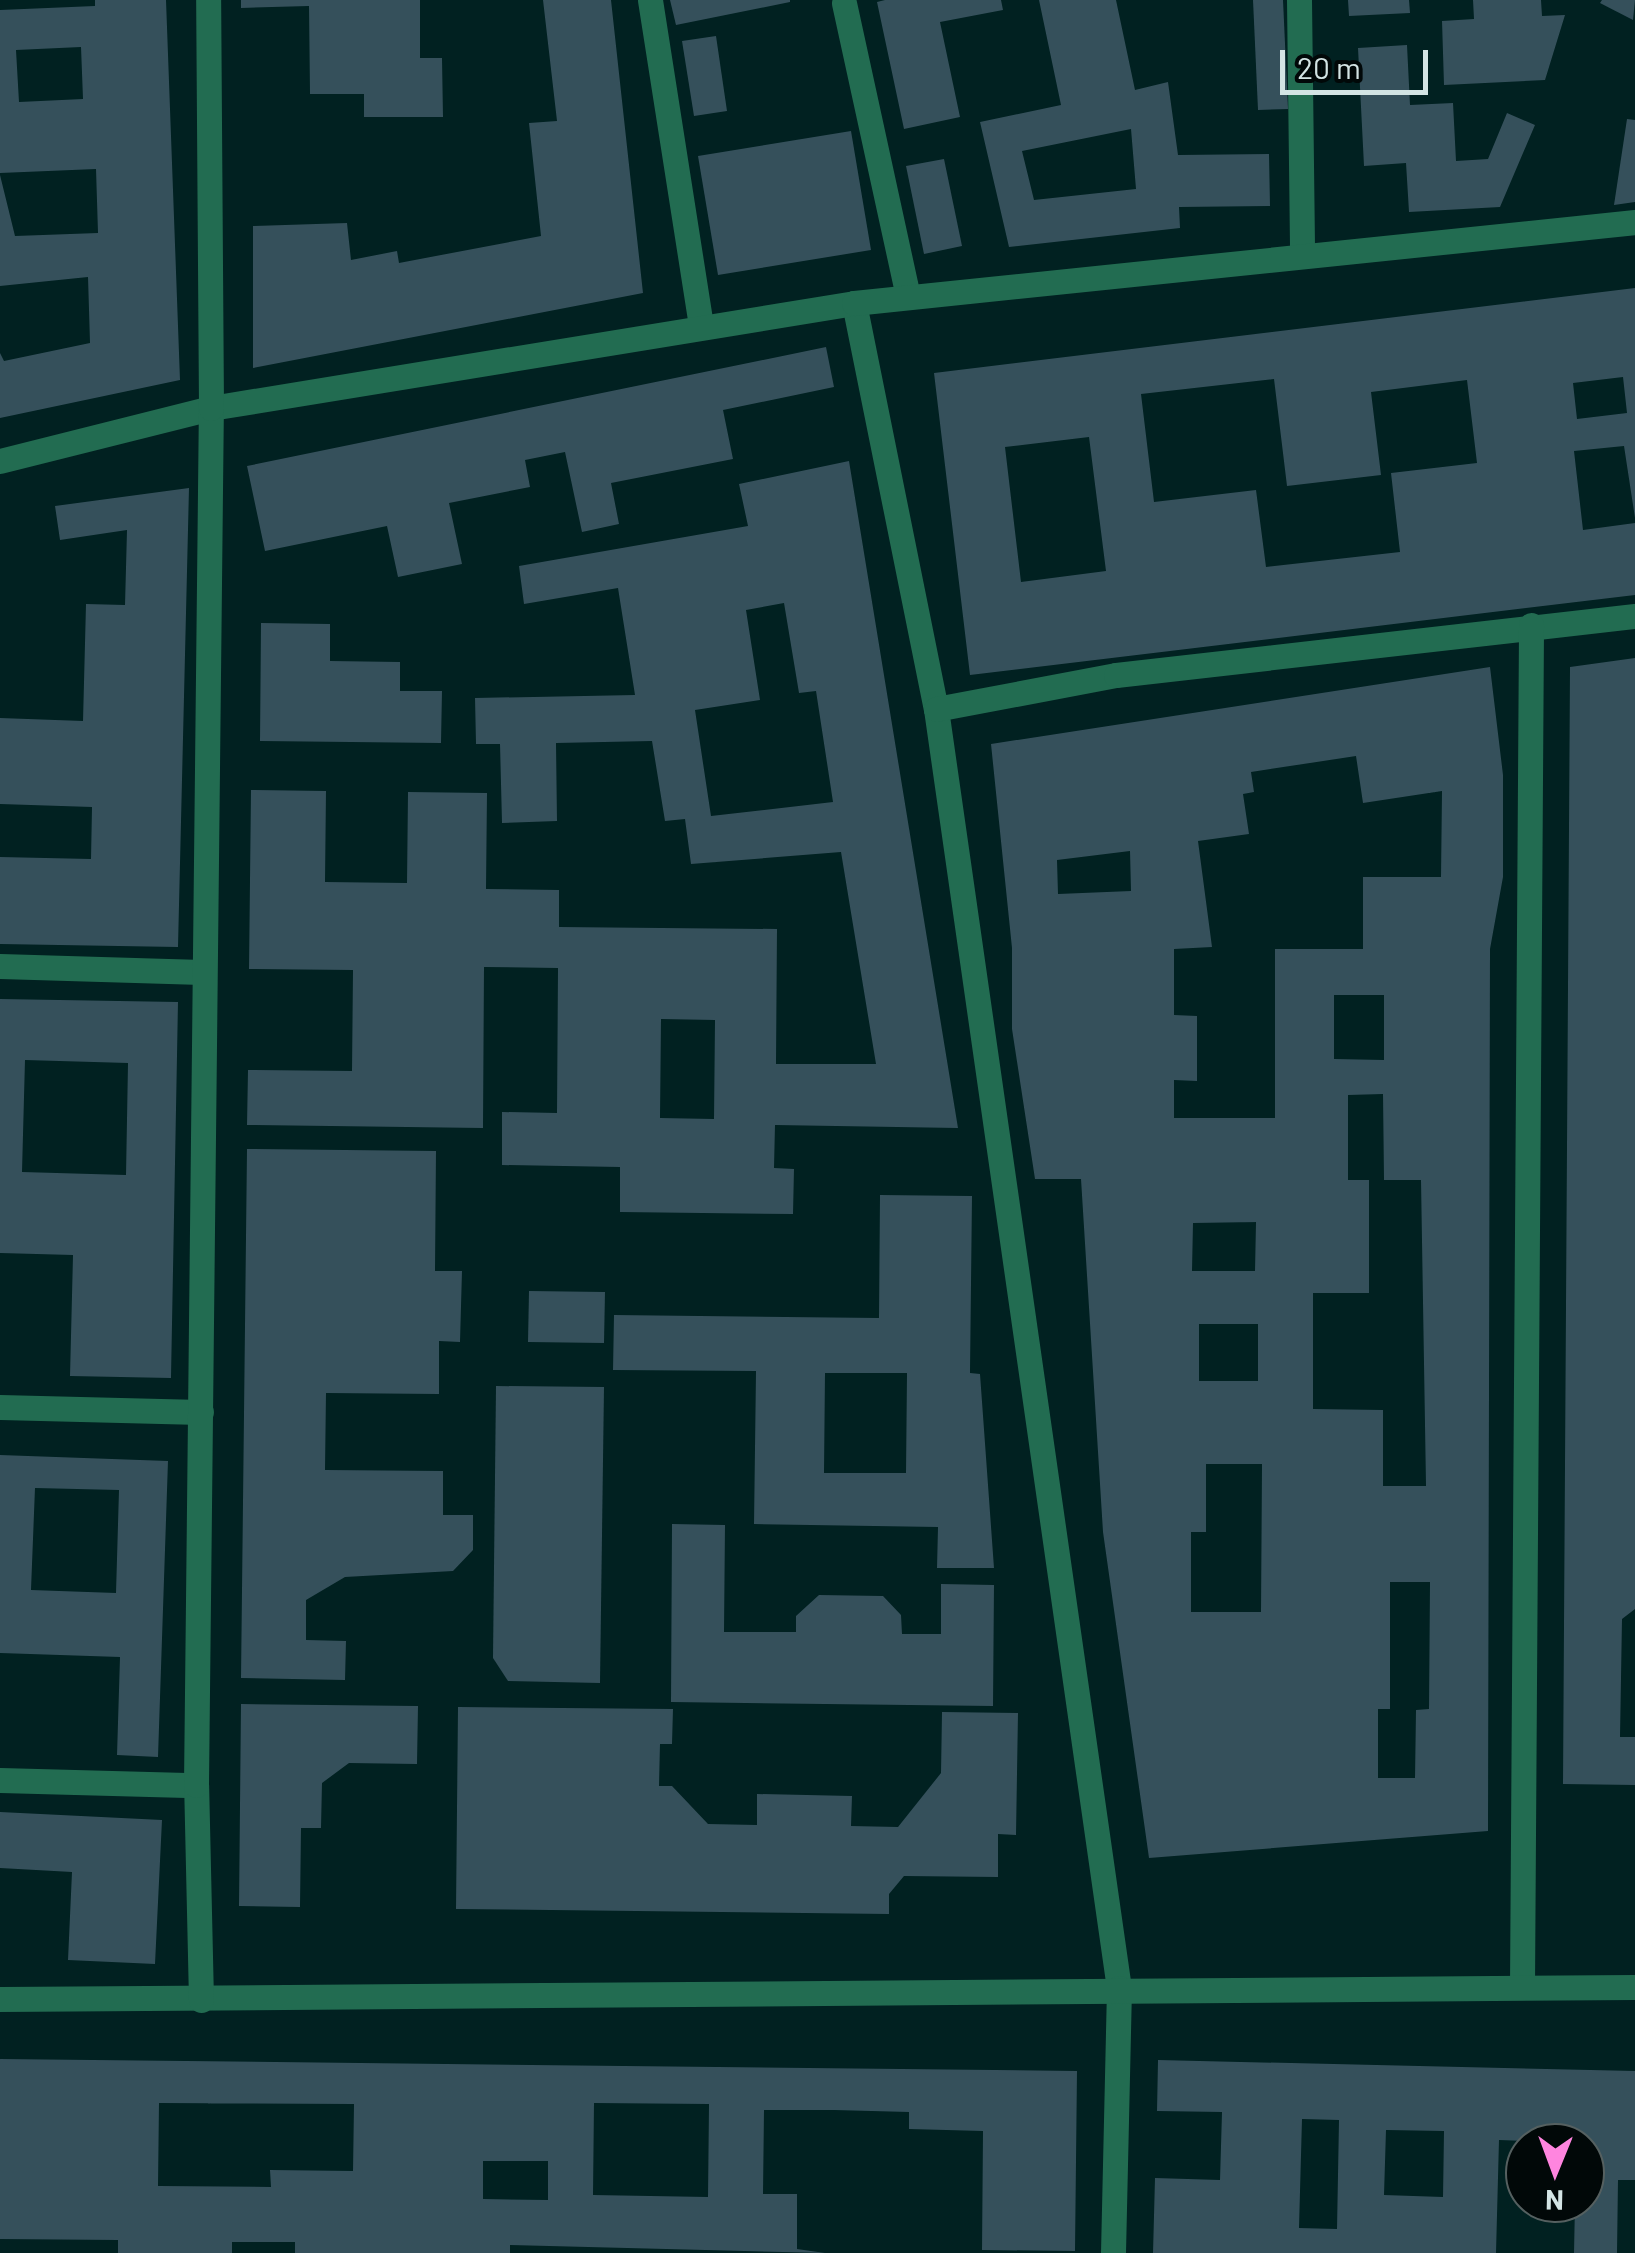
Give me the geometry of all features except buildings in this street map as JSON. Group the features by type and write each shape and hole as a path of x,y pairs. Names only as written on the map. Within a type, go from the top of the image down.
{"street":[{"path":"200,2000 196,1785 211,408 208,0"},
{"path":"650,0 701,326"},
{"path":"1298,0 1302,255"},
{"path":"844,3 908,296"},
{"path":"0,461 211,408 854,303 1635,222"},
{"path":"854,303 936,708 1118,1988 1113,2253"},
{"path":"936,708 1116,675 1635,616"},
{"path":"1522,1986 1530,626"},
{"path":"0,966 202,972"},
{"path":"0,1407 201,1412"},
{"path":"0,1780 196,1785"},
{"path":"0,1999 1635,1987"}]}
